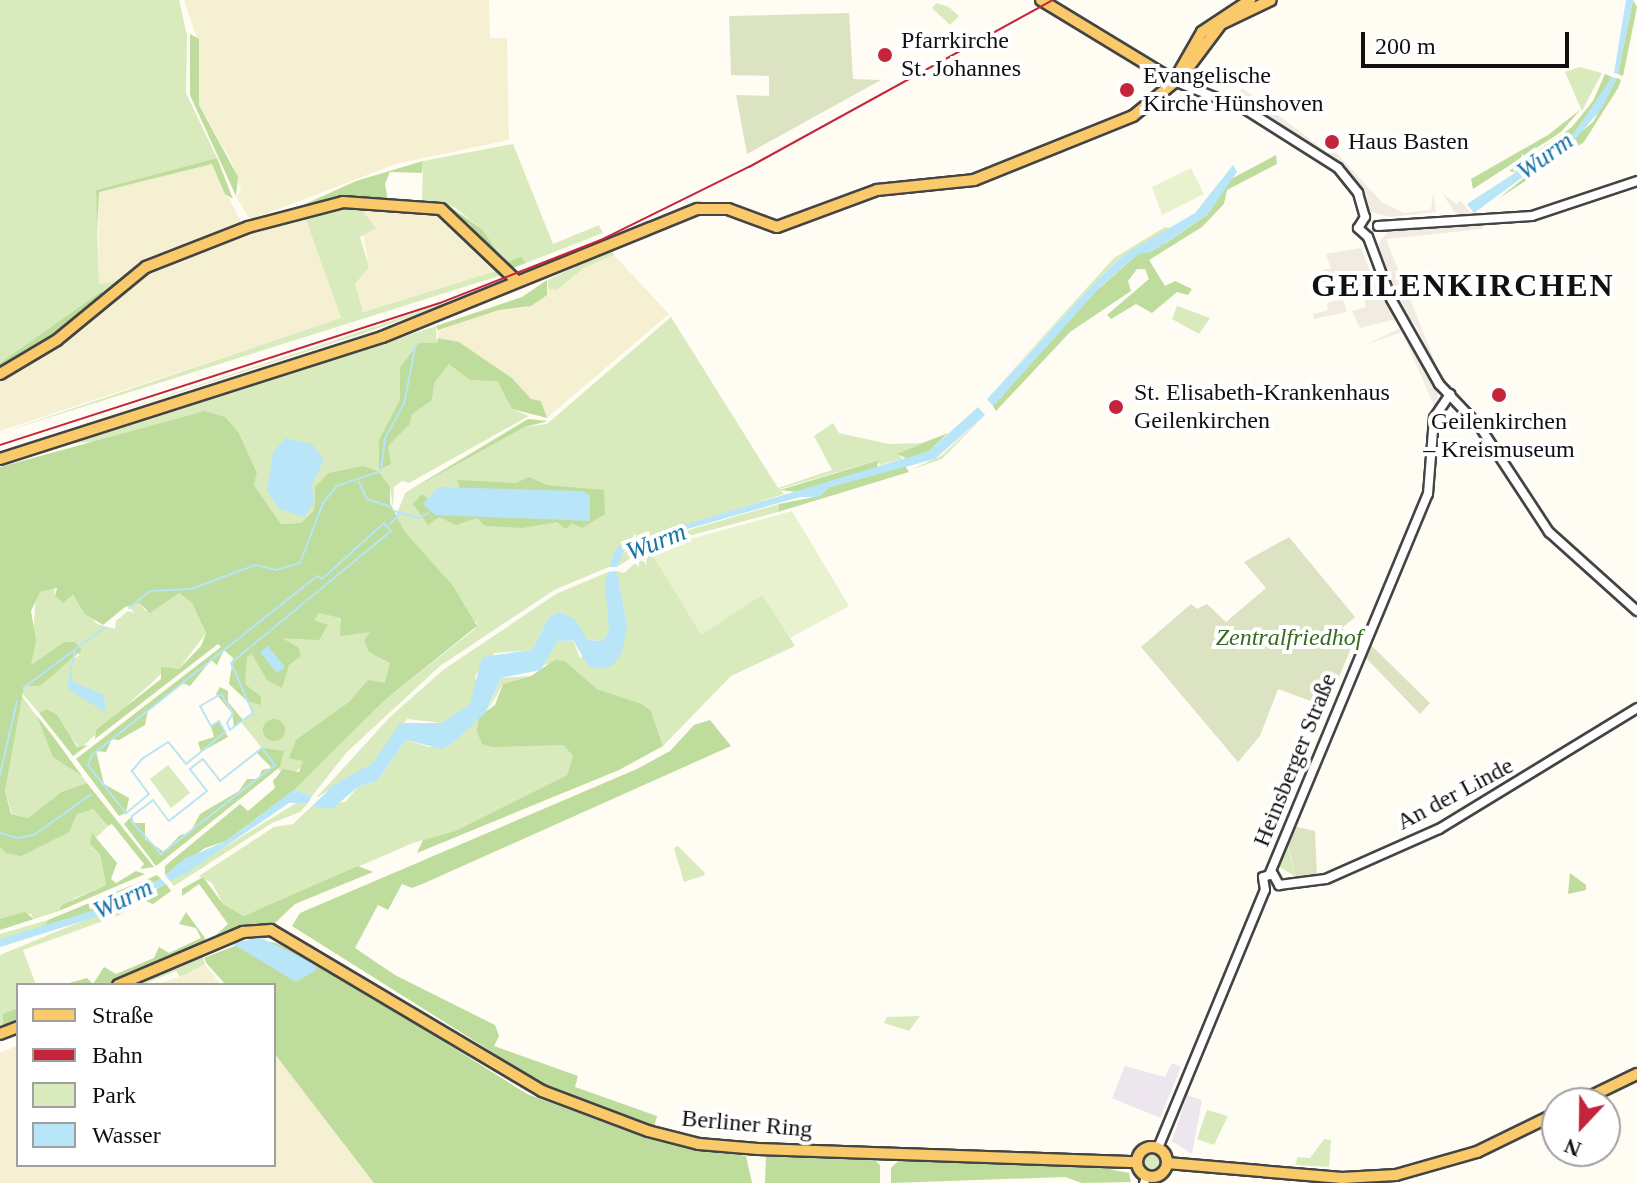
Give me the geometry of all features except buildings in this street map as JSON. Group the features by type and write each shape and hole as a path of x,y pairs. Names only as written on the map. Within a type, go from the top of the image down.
{"main road":[{"path":"1041,0 1174,81"},
{"path":"1174,81 1202,32 1250,0"},
{"path":"0,459 382,337 698,209 728,209 777,227 877,190 963,184 1123,121 1174,81 1221,24 1271,0"},
{"path":"0,374 57,340 146,267 248,227 343,202 441,209 517,281"},
{"name":"Berliner Ring","path":"123,983 243,932 271,930 306,948 542,1091 661,1135 744,1148 1137,1162"},
{"path":"1610,1087 1637,1074"},
{"path":"1167,1163 1342,1178 1383,1177 1460,1159 1541,1121"},
{"path":"1158,1148 1167,1163 1160,1175 1145,1180 1137,1162 1144,1149 1158,1148"}],"street":[{"path":"1174,81 1245,109 1283,131 1344,174 1363,203 1365,217 1358,228 1368,237 1391,299 1450,394 1480,427 1549,532 1637,611"},
{"path":"1365,217 1378,226 1527,217 1637,181"},
{"path":"1368,237 1378,226"},
{"name":"Heinsberger Straße","path":"1158,1148 1265,890 1262,880 1270,873 1428,494 1434,418 1450,394"},
{"name":"An der Linde","path":"1279,885 1326,879 1439,829 1637,708"},
{"name":"Heinsberger Straße","path":"1265,890 1279,885 1270,873"}],"shaded area":[{"path":"184,0 489,0 490,38 507,38 509,140 396,164 250,220 236,196 241,191 231,161 199,105 195,70 199,45"},
{"path":"1242,88 1323,149 1328,144 1382,202 1404,213 1431,210 1433,193 1436,212 1389,217 1369,211 1360,188 1338,165 1259,109 1236,101"},
{"path":"212,164 243,226 118,285 99,284 98,192"},
{"path":"1442,193 1456,204 1461,201 1472,214 1485,217 1455,213"},
{"path":"358,205 435,210 496,271 362,312 355,284 369,267"},
{"path":"304,214 342,318 0,431 0,377 142,273 221,240"},
{"path":"1448,224 1482,225 1483,229 1386,239 1438,369 1461,402 1437,376 1417,327 1399,306 1385,275 1379,242 1391,229"},
{"path":"1361,248 1380,297 1400,318 1360,328 1352,311 1366,307 1361,290 1342,297 1347,312 1314,319 1313,314 1328,310 1327,303 1340,300 1336,285 1323,288 1320,271 1331,268 1326,254"},
{"path":"614,255 669,314 547,418 512,378 459,342 438,338 438,330 499,310 525,308 548,289 557,290 584,268"},
{"path":"1404,326 1439,390 1435,408 1402,332 1368,344"},
{"path":"205,964 219,983 158,983 180,977"},
{"path":"16,1046 16,1167 276,1167 276,1056 375,1183 0,1183 0,1053"},
{"path":"1172,1063 1181,1067 1160,1118 1112,1098 1125,1066 1165,1077"},
{"path":"1187,1095 1202,1100 1192,1154 1172,1141"}],"green space":[{"path":"0,0 179,0 187,35 186,93 217,158 96,190 99,284 118,281 118,285 0,363"},
{"path":"1633,0 1637,7 1623,76 1618,74"},
{"path":"936,3 949,7 959,16 950,25 932,8"},
{"path":"849,13 853,79 881,80 747,154 736,95 769,96 769,76 731,75 729,16"},
{"path":"190,34 199,39 199,105 238,177 236,196 190,95"},
{"path":"1579,67 1602,73 1582,111 1565,72"},
{"path":"1605,74 1612,77 1607,88 1572,136 1519,173 1509,171 1572,127 1593,101"},
{"path":"1617,78 1621,80 1618,88 1584,142 1498,199 1593,122"},
{"path":"1581,109 1561,132 1473,189 1471,179 1548,135"},
{"path":"513,144 553,244 599,225 603,233 526,263 505,264 482,229 454,207 422,201 423,161"},
{"path":"1276,155 1277,164 1227,190 1224,204 1202,227 1149,260 1165,286 1175,281 1192,289 1188,295 1177,292 1152,313 1136,304 1111,319 1107,315 1149,279 1145,269 1137,269 1128,281 1131,291 1070,332 996,411 993,406 1096,291 1138,254 1166,243 1207,215 1231,179"},
{"path":"217,158 233,199 225,194 212,164 99,192 97,232 96,190"},
{"path":"423,161 422,173 390,172 385,184 388,201 349,198 292,210 356,181"},
{"path":"1191,168 1204,194 1162,215 1152,187"},
{"path":"442,201 482,229 505,263 521,257 526,263 507,270 469,224 439,205"},
{"path":"358,205 376,228 360,237 369,267 355,284 363,312 496,271 499,276 0,433 341,318 304,214"},
{"path":"1165,227 1172,229 1125,254 1103,274 996,388 1114,258"},
{"path":"611,249 614,255 584,268 557,290 548,289 548,280"},
{"path":"547,280 547,295 531,306 499,310 438,330 436,326 522,297"},
{"path":"488,288 365,333 67,428 309,349"},
{"path":"101,292 105,294 56,334 0,370 0,363"},
{"path":"1177,306 1210,318 1199,334 1172,319"},
{"path":"671,317 778,488 832,470 814,436 833,423 839,433 889,444 921,443 943,435 898,454 903,459 880,465 878,460 780,489 784,494 616,548 609,567 554,590 440,666 347,752 312,796 294,790 385,700 475,629 477,621 295,772 281,772 241,722 252,713 235,659 397,514 405,493 525,427 547,424"},
{"path":"436,326 437,343 483,379 497,381 512,409 529,416 409,483 402,481 394,487 393,508 390,487 315,487 314,510 301,523 281,524 254,485 257,473 239,433 75,443"},
{"path":"438,338 459,342 512,378 531,399 541,401 547,418 512,409 497,381 470,380 449,364 434,383 432,400 412,414 409,425 388,446 391,464 379,470 379,440 400,400 400,367 419,343 437,343"},
{"path":"205,411 225,417 239,433 257,473 254,485 281,524 301,523 314,510 315,487 329,473 363,466 378,471 390,487 390,503 404,531 453,586 477,626 385,700 294,790 226,841 205,848 165,875 165,866 240,804 248,811 275,788 273,781 283,769 299,772 303,761 289,758 296,740 349,702 368,680 385,683 390,663 369,652 364,640 370,632 340,636 341,618 319,613 314,620 328,625 319,640 282,638 298,647 301,656 289,665 282,688 267,680 252,654 247,657 245,684 261,697 261,705 247,701 229,684 233,658 224,650 217,665 211,660 190,686 182,683 148,710 145,725 119,740 112,739 106,752 96,751 104,784 129,798 126,813 119,816 76,759 221,647 218,644 95,739 96,730 161,679 161,667 179,669 201,646 206,633 192,603 179,593 150,613 139,603 125,607 103,625 85,614 73,595 63,603 55,596 57,588 40,592 31,611 36,641 31,665 64,642 75,642 82,650 40,686 24,686 5,791 11,814 28,818 61,792 87,783 154,867 140,869 144,864 112,824 108,826 93,809 77,814 69,832 21,856 6,853 0,847 0,467"},
{"path":"985,415 942,459 910,470 941,456"},
{"path":"528,419 548,421 525,427 405,493"},
{"path":"948,433 929,451 908,459 897,454"},
{"path":"879,460 876,470 797,492 780,490"},
{"path":"905,466 909,472 778,512 779,504 819,496 826,488"},
{"path":"529,477 547,485 604,490 605,514 582,528 572,523 566,529 557,522 523,528 485,526 477,518 456,525 439,517 428,525 413,504 422,494 429,500 461,492 457,480 516,483"},
{"path":"779,504 778,512 648,547 617,567 619,555 640,544"},
{"path":"792,511 849,606 790,638 762,595 701,635 650,550"},
{"name":"Zentralfriedhof","path":"1289,537 1355,617 1342,628 1353,643 1327,707 1278,689 1260,736 1238,762 1141,647 1191,604 1197,609 1207,604 1226,622 1266,588 1244,562"},
{"path":"650,550 676,593 719,615 763,595 795,646 731,676 663,746 651,711 642,704 597,689 565,661 544,665 556,642 573,640 580,658 627,624 617,571 624,573"},
{"path":"608,572 609,629 603,641 587,640 561,612 549,617 532,650 495,653 475,676 477,686 470,704 442,723 407,719 373,763 316,798 390,717 443,670 556,594"},
{"path":"54,587 55,596 68,600 72,595 97,624 115,629 116,621 128,611 135,613 128,606 139,603 146,611 179,593 192,603 206,633 179,669 162,673 80,749 50,710 39,713 21,692 24,685 40,686 51,671 80,655 64,642 31,665 36,594"},
{"path":"1370,644 1430,703 1420,714 1364,656"},
{"path":"555,660 565,661 597,689 642,704 651,711 663,746 619,770 417,853 423,840 455,831 567,775 573,756 563,745 492,747 482,744 477,731 479,717 495,705 503,684 531,676"},
{"path":"531,676 503,684 487,712 501,678"},
{"path":"220,687 228,691 228,702 243,720 234,727 232,713 216,694"},
{"path":"21,695 87,783 61,792 28,818 12,814 5,791"},
{"path":"47,709 57,715 77,747 88,745 73,756 39,713"},
{"path":"37,716 52,735 82,776 53,757"},
{"path":"479,717 482,744 563,745 573,756 567,775 455,831 413,843 244,916 223,904 212,883 199,876 274,827 293,824 312,806 345,802 358,787 377,781 406,740 429,747 453,743"},
{"path":"274,719 282,722 285,730 282,738 274,741 266,738 263,730 266,722"},
{"path":"710,720 731,746 427,882 412,888 402,884 388,910 378,905 355,948 395,975 495,1025 499,1036 494,1046 578,1076 575,1087 657,1116 654,1127 551,1089 292,926 300,913 637,769 670,751 694,725"},
{"path":"219,721 228,737 201,752 198,742 214,737 211,726"},
{"path":"262,748 284,751 280,767 156,866 124,824 132,816 134,823 145,823 145,839 164,852 180,835 190,833 200,814 239,791 247,779 258,779 262,770 272,768 256,752"},
{"path":"168,765 190,793 171,808 150,779"},
{"path":"301,800 308,803 300,812 272,823 174,886 170,881"},
{"path":"93,809 108,826 90,844 100,856 106,885 75,898 59,911 34,919 31,914 0,919 0,830"},
{"path":"1293,826 1315,831 1317,875 1296,877 1287,841"},
{"path":"92,833 117,863 111,879 116,883 136,871 145,874 59,911 62,905 106,885 100,855 90,844"},
{"path":"1287,841 1291,859 1296,877 1278,866"},
{"path":"678,846 705,875 684,882 674,848"},
{"path":"358,866 373,872 295,904 275,923 213,938 228,924 199,884 182,896 182,889 203,877 223,904 244,916"},
{"path":"1570,873 1586,885 1586,890 1568,894"},
{"path":"157,875 161,879 98,909 44,927 48,920"},
{"path":"166,884 171,891 153,904 138,898"},
{"path":"138,898 141,901 120,915 23,950 35,983 16,983 16,1011 0,1031 0,955"},
{"path":"25,912 34,919 0,930 0,919"},
{"path":"186,912 205,938 204,942 111,983 94,983 104,967 116,974 154,958 159,947 169,953 201,938 196,928 179,924"},
{"path":"48,920 44,927 0,939 0,934"},
{"path":"252,939 276,943 339,976 527,1094 649,1139 746,1156 752,1183 374,1183 276,1056 276,983 224,983 204,958"},
{"path":"202,955 205,964 180,977 176,971 146,983 131,983"},
{"path":"87,978 92,983 69,983"},
{"path":"16,1009 16,1024 3,1030 3,1014"},
{"path":"920,1016 909,1031 884,1023 887,1017"},
{"path":"1207,1110 1228,1116 1214,1145 1197,1139"},
{"path":"1324,1139 1331,1140 1329,1167 1296,1165 1297,1157 1310,1158"},
{"path":"1152,1152 1159,1155 1162,1162 1159,1169 1152,1172 1145,1169 1142,1162 1145,1155"},
{"path":"766,1157 872,1157 880,1165 880,1183 765,1183"},
{"path":"898,1161 1104,1168 1129,1173 1131,1182 1082,1183 1065,1177 891,1183 891,1168"}],"water":[{"path":"1626,0 1633,0 1618,74 1614,73"},
{"name":"Wurm","path":"1612,77 1617,78 1602,108 1577,137 1474,213 1467,204 1572,136"},
{"path":"1233,165 1237,172 1207,215 1152,252 1138,254 1101,286 993,406 987,399 1101,276 1125,254 1195,213"},
{"path":"978,407 985,415 935,459 830,487 819,497 800,497 663,536 624,551 617,567 609,567 616,548 644,537 929,451"},
{"path":"285,438 312,444 324,460 312,484 314,503 304,517 279,509 267,490 273,453"},
{"path":"438,487 582,491 590,495 590,521 435,515 423,504"},
{"path":"617,571 627,624 622,652 613,665 600,669 588,666 573,640 557,642 541,670 501,678 486,712 453,743 442,749 406,740 377,781 358,787 332,809 312,806 334,785 373,763 400,723 442,723 470,704 482,657 532,650 549,617 560,612 576,620 587,640 603,641 609,629 605,584 608,572"},
{"path":"268,646 285,667 277,673 260,652"},
{"path":"71,669 73,682 104,695 106,713 67,688"},
{"path":"294,790 312,796 308,803 289,803 185,874 170,881 165,875 184,859 226,841"},
{"name":"Wurm","path":"161,879 166,884 102,915 0,947 0,939 98,909"},
{"path":"259,937 317,965 315,971 296,982 233,944"}],"waterway":[{"path":"129,608 150,591 191,589 256,565 276,570 300,563 323,503 337,486 381,471 385,438 404,404 416,343"},
{"path":"359,482 367,499 391,507"},
{"path":"394,511 419,518 428,513"},
{"path":"390,524 400,514"},
{"path":"384,523 391,531 231,663 253,713 230,730 227,723 233,713 221,694 200,706 211,726 219,721 225,732 186,764 168,742 142,759 132,771 149,794 126,813 88,765 92,755 317,576 322,579 384,523"},
{"path":"23,688 105,627"},
{"path":"71,669 75,651"},
{"path":"0,775 17,701"},
{"path":"262,748 275,765 161,854 132,822 132,816 153,800 169,821 207,791 190,769 203,759 220,781 262,748"},
{"path":"0,833 18,838 34,835 90,795"}],"railway":[{"path":"0,445 440,303 601,240 749,167 1053,0"}],"place":[{"name":"Pfarrkirche St. Johannes","path":"885,55"},
{"name":"Evangelische Kirche Hünshoven","path":"1127,90"},
{"name":"Haus Basten","path":"1332,142"},
{"name":"Geilenkirchen – Kreismuseum","path":"1499,395"},
{"name":"St. Elisabeth-Krankenhaus Geilenkirchen","path":"1116,407"}],"district":[{"name":"GEILENKIRCHEN","path":"1463,285"}]}
